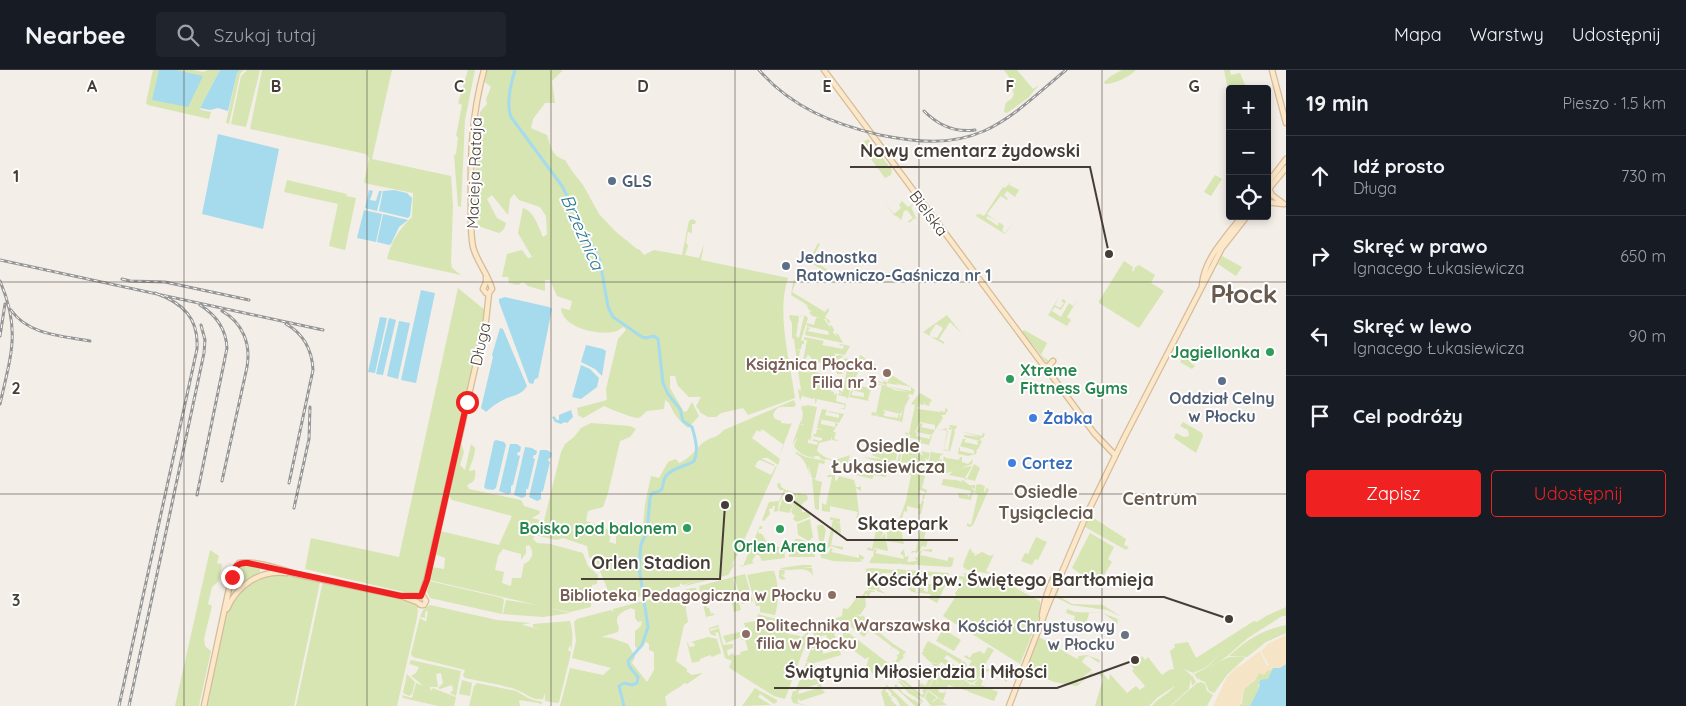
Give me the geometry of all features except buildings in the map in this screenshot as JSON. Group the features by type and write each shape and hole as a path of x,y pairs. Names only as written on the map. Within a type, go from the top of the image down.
{"main road":[{"name":"Macieja Rataja","path":"484,70 473,123 470,180 473,246 486,273 488,285"},
{"name":"Bielska","path":"824,70 1049,373"},
{"path":"1272,70 1286,123"},
{"path":"1271,186 1286,159"},
{"path":"1271,187 1286,168"},
{"path":"1271,192 1285,204"},
{"path":"1271,202 1285,204"},
{"path":"1198,295 1202,284 1202,274 1242,220"},
{"path":"1009,706 1040,625 1086,516 1114,456 1215,262 1216,255"},
{"path":"488,285 492,289 488,293 483,289 488,285"},
{"name":"Długa","path":"418,602 422,597 427,580 488,313 488,293"},
{"name":"Bielska","path":"1036,355 1094,433 1111,450 1114,456"},
{"path":"1046,366 1049,366 1053,361"},
{"path":"1111,463 1114,461 1118,462"},
{"path":"204,706 233,570 239,563 256,564 401,596 418,602 421,605 425,604 426,600 422,597 401,596"},
{"path":"256,564 261,572 256,578"},
{"path":"231,579 234,588 238,588 256,578 274,573 295,574"},
{"path":"1040,625 1045,599 1054,575 1058,576 1061,574"},
{"path":"232,598 245,585"},
{"path":"220,632 234,592 232,590 228,592"}],"green space":[{"path":"153,70 194,70 203,72 220,70 200,108 201,110 211,112 209,119 148,105 146,103"},
{"path":"240,70 244,70 240,74 229,124 226,123 237,73"},
{"path":"247,70 260,70 246,127 231,124 241,76"},
{"path":"262,70 392,70 372,159 451,176 453,206 451,263 452,268 461,275 387,259 396,236 412,217 413,193 364,183 369,158 366,154 250,129"},
{"path":"468,70 475,70 465,120 461,207 458,206 454,155 456,154 458,137 456,136 462,105 458,103"},
{"path":"487,70 563,70 552,81 555,103 545,103 533,119 531,128 547,135 554,153 565,160 583,185 599,214 615,231 644,255 654,250 682,255 689,221 692,219 696,221 695,224 692,224 692,233 688,232 686,242 688,246 685,255 699,258 704,244 701,260 788,278 783,306 787,353 795,398 748,415 743,408 721,413 716,417 708,417 701,413 696,406 701,397 689,397 678,386 675,376 670,376 670,388 684,412 687,411 692,402 699,416 688,428 677,417 670,404 665,400 664,409 647,411 638,418 604,406 583,418 578,415 577,408 607,400 606,389 618,339 626,330 624,327 614,332 606,333 582,329 567,321 563,315 561,308 570,310 572,301 557,296 550,280 545,280 545,291 528,286 523,282 518,285 509,283 508,277 502,277 507,254 522,250 528,258 532,257 518,233 523,208 533,216 543,237 547,234 546,216 540,207 519,200 514,194 510,199 508,215 492,195 487,199 497,218 506,223 505,228 499,233 478,226 475,198 476,146 480,112 487,104 486,99 491,87 485,82"},
{"path":"1004,70 1017,70 1033,89 1039,85 1028,98 1007,113 1004,112 1006,103 1014,94 1012,89 1017,92 1008,86 1009,77"},
{"path":"1122,70 1136,70 1121,80 1105,84 1104,82 1111,76"},
{"path":"1224,70 1230,70 1231,75 1240,73 1245,85 1227,85"},
{"path":"868,139 874,146 873,150 875,148 892,170 891,175 885,178 860,144"},
{"path":"1215,175 1222,179 1211,196 1204,192"},
{"path":"287,180 347,194 346,196 356,198 345,250 329,246 338,204 284,192"},
{"path":"1012,181 1009,185 1019,190 1015,197 1007,191 1004,195 1007,200 1001,196 1006,189 987,214 998,222 988,216 986,218 998,226 999,222 1004,226 1002,231 1005,233 1015,220 1005,234 976,216 977,214 980,215 978,213 984,216 1003,187 1005,188"},
{"path":"902,201 908,207 917,202 925,212 914,204 911,207 917,220 915,218 909,223 908,221 913,218 907,210 904,211 901,220 894,215 885,203 894,214 901,208 899,205"},
{"path":"818,243 820,244 812,259 839,278 837,280 809,261"},
{"path":"1222,256 1242,267 1236,276 1218,264"},
{"path":"1124,261 1133,267 1133,272 1134,268 1139,265 1155,275 1151,283 1164,291 1139,328 1099,303"},
{"path":"794,280 796,281 792,292 825,312 828,308 829,311 825,317 830,321 829,324 824,319 831,329 829,325 832,326 833,333 838,337 835,333 838,334 843,343 805,335 807,327 810,328 807,331 828,335 829,333 828,331 807,326 807,323 814,325 816,318 820,318 812,316 809,312 812,311 803,304 809,306 791,295"},
{"path":"458,288 486,311 421,591 414,594 408,593 305,569 311,538 399,557"},
{"path":"1059,297 1055,305 1060,308 1064,303 1061,301 1063,299 1066,301 1061,310 1055,307 1049,314 1052,311 1061,317 1069,303 1073,306 1079,297 1067,317 1071,320 1067,326 1048,315"},
{"path":"790,315 799,316 798,324 796,324 798,325 796,336 799,338 803,315 808,318 801,340 804,341 804,344 802,344 801,349 796,349 800,350 797,366 795,364 797,362"},
{"path":"947,315 962,334 950,322 939,339 944,344 931,337 937,338 943,328 936,324 930,336 923,332"},
{"path":"1024,330 1047,343 1041,355 1049,361 1047,363 1023,336 1022,332"},
{"path":"804,337 824,341 822,345 843,349 844,346 840,344 850,346 845,355 833,353 835,354 835,359 839,355 844,356 838,360 811,364 811,357 808,354 805,360 808,364 799,365 799,359 803,361 807,340 804,340"},
{"path":"1198,346 1202,350 1191,363 1195,366 1192,369 1180,362 1187,349 1188,352 1195,355 1198,352 1195,349"},
{"path":"860,355 877,366 854,360 852,366 854,379 853,366 860,368 848,399 838,395 839,393 843,394 839,390 843,392 848,364 845,364 845,362 841,363 844,363 842,374 837,374 836,369 838,368 836,368 837,365 835,364 846,358 852,360 854,357 859,359"},
{"path":"813,366 812,371 832,377 831,391 834,392 834,395 837,393 836,401 846,404 845,409 839,408 844,408 845,405 817,399 815,403 815,398 802,396 800,401 798,389 801,391 798,370 805,369 804,372 808,373 811,368 808,367"},
{"path":"890,374 911,387 898,384 898,382 897,385 906,387 887,383 886,386 878,382 892,383 888,382"},
{"path":"855,382 857,382 855,385 869,388 869,385 872,385 869,401 849,397 851,391 853,391 851,395 864,397 864,393 852,390"},
{"path":"880,384 911,391 911,387 915,390 913,395 909,394 908,397 910,397 905,406 902,422 876,416 880,413 875,416 871,415 872,412 876,413 882,385 877,385","holes":["886,386 908,392 894,390","884,410 900,414 903,410 899,421 900,415 898,415 898,418 884,416 886,412"]},
{"path":"920,393 932,400 929,404 930,406 925,405 925,403 924,405 919,404 920,407 917,407 918,409 940,412 945,412 945,408 948,410 945,415 941,415 943,418 935,430 935,425 920,422 915,432 917,433 916,436 930,439 930,436 932,436 929,445 921,443 921,440 907,437 906,435 910,437 911,435 905,434 906,432 909,434 915,405 911,404"},
{"path":"794,400 796,405 794,407 776,409 773,415 781,423 792,423 783,445 762,429 760,432 757,430 752,438 780,459 778,465 768,458 762,459 774,466 760,460 757,462 755,467 771,475 777,466 738,554 730,567 734,562 733,565 735,564 728,575 685,586 704,579 683,585 680,583 680,586 623,601 624,593 622,591 609,593 597,564 589,557 587,546 563,538 556,540 535,535 533,539 537,543 550,544 583,553 588,566 598,575 597,584 592,585 591,607 570,612 548,608 570,613 543,617 503,614 506,600 537,605 429,580 432,567 444,569 445,558 435,554 440,531 499,545 512,516 452,500 449,496 460,440 464,452 460,465 465,470 471,444 475,448 469,471 475,470 475,477 472,483 467,485 469,489 521,500 524,506 540,511 539,514 532,518 544,521 561,452 565,444 581,428 591,423 630,426 636,429 630,437 620,441 603,507 588,511 586,521 606,528 611,534 609,542 616,544 616,536 620,531 617,524 629,524 633,528 643,527 645,504 651,476 659,478 668,462 676,459 679,463 704,442 719,435 724,430","holes":["529,545 532,556 524,564 521,578 512,578 511,586 502,583 504,572 495,570 498,556 503,549 521,554 521,560 526,553 526,546"]},
{"path":"807,405 817,407 812,438 810,438 811,441 808,439 808,443 817,445 818,442 813,441 813,439 820,441 822,438 813,436 816,434 817,429 824,430 817,428 819,419 823,421 821,421 821,424 835,427 835,423 838,424 833,432 836,432 834,439 838,441 832,440 832,436 831,440 819,443 817,451 830,459 850,455 848,463 843,464 820,459 818,456 814,456 815,458 798,451 794,446 798,436 792,445 801,420 801,424 803,414 801,407"},
{"path":"822,409 827,410 825,415 839,418 839,414 828,411 844,414 839,423 819,419"},
{"path":"1183,422 1202,433 1203,436 1196,453 1174,438 1176,433 1184,437 1189,436 1188,430 1180,426"},
{"path":"921,423 923,424 921,427 935,430 932,435 916,432"},
{"path":"950,425 957,426 955,430 953,429 955,432 950,451 948,451 952,429 949,430 949,428 953,427 949,427"},
{"path":"948,428 946,430 948,431 943,455 939,459 942,460 940,472 935,471 932,467 930,471 933,471 932,473 927,472 925,469 925,471 917,469 926,464 927,467 929,465 931,467 931,464 926,462 929,462 932,446 931,452 943,454 947,431 942,429"},
{"path":"959,431 982,436 982,432 985,434 980,440 982,441 976,450 976,454 968,456 958,454 960,447 960,451 974,454 974,450 960,446 963,439 966,439 964,442 978,445 977,441 980,441 964,437 964,435 981,437"},
{"path":"903,440 906,441 904,445 916,447 917,443 920,443 917,457 919,453 923,456 921,451 930,453 928,460 925,458 926,462 916,468 911,466 910,463 910,468 900,466 903,451 905,452 902,446 904,446"},
{"path":"900,444 902,451 899,465 883,463 863,457 882,459 872,455 873,449 876,448 897,453 896,460 890,461 897,463"},
{"path":"796,452 806,457 825,461 824,464 819,463 815,480 822,482 819,510 815,509 812,479 815,479 812,478 808,465 809,477 805,463"},
{"path":"944,456 959,460 962,457 962,462 968,464 973,459 972,464 961,468 972,466 965,478 966,480 949,475 953,471 941,473"},
{"path":"860,463 874,464 874,467 875,464 893,469 910,470 925,476 922,488 927,490 926,494 924,491 919,490 919,493 925,495 924,499 922,499 923,495 919,495 918,504 921,504 922,500 924,501 921,514 918,514 920,509 907,506 907,512 904,511 902,519 899,520 906,501 911,475 875,468 887,471 886,477 874,475 872,479 856,475"},
{"path":"974,464 980,468 975,481 967,479"},
{"path":"828,475 835,475 835,480 838,481 839,476 854,480 856,487 861,485 861,491 856,488 859,514 858,518 856,518 858,512 830,506 830,512 822,511 822,503 826,505 832,477 827,477"},
{"path":"943,479 965,483 961,481 963,480 969,485 975,485 975,489 971,487 975,491 971,500 959,498 958,493 968,495 968,497 971,491 942,485 941,488"},
{"path":"778,483 786,491 779,502 778,511 774,512 775,506 772,506 773,508 769,509 770,514 764,521 762,520 769,502 779,501 784,490 780,490 777,486"},
{"path":"976,485 985,486 985,494 986,488 989,489 973,525 970,527 967,526 967,523 971,525 978,494 975,494"},
{"path":"787,490 797,494 793,505 790,504 793,506 789,513 779,511"},
{"path":"798,493 807,495 808,499 801,505 802,512 809,512 810,517 797,522 793,519 795,516 791,512"},
{"path":"1089,515 1126,539 1124,545 1129,547 1126,550 1085,527"},
{"path":"830,517 840,519 840,522 836,522 840,523 841,533 835,532 835,525 831,545 843,547 843,550 831,546 826,550 823,547 827,548 833,520 830,520"},
{"path":"810,519 813,537 809,541 798,535 797,524"},
{"path":"874,519 879,519 881,522 885,521 885,525 886,521 888,521 886,525 900,528 900,526 889,522 900,524 904,544 887,541 885,527 879,540 885,534 888,551 874,548 873,551 867,550 868,547 872,549 878,521 873,521"},
{"path":"918,520 927,521 926,525 929,532 923,523 926,530 924,539 928,540 926,547 922,546 916,554 916,552 911,553 916,551 922,522 918,522"},
{"path":"823,525 826,530 822,549 820,550 821,554 823,550 826,550 827,555 831,548 833,549 831,552 859,558 859,554 864,557 863,560 860,559 863,562 822,559 818,548 820,548 817,526"},
{"path":"760,526 762,526 762,529 759,529 758,533 762,534 767,542 758,553 768,543 775,547 784,547 785,558 762,561 759,555 756,555 757,553 752,561 754,563 743,566"},
{"path":"1090,533 1114,547 1108,559 1112,562 1098,585 1072,568"},
{"path":"1036,537 1047,542 1038,560 1035,559 1032,565 1021,561 1025,553 1028,554"},
{"path":"796,539 803,540 809,544 815,553 815,557 789,557 787,546"},
{"path":"970,548 975,553 974,556 982,552 990,556 994,554 986,571 991,574 963,569 967,569 963,565 967,561 963,564"},
{"path":"874,549 877,550 875,553 904,559 903,555 900,554 904,549 905,557 909,556 907,562 917,561 914,557 917,558 920,551 922,551 920,555 948,561 948,557 954,558 950,567 917,565 916,563 915,565 899,564 901,562 898,564 869,563 873,557"},
{"path":"932,549 932,552 920,550"},
{"path":"210,550 219,556 217,563 222,564 219,581 212,587 208,604 212,606 204,639 205,646 211,651 199,706 175,706"},
{"path":"242,564 257,565 260,568 260,572 239,587 234,587 232,583 236,569"},
{"path":"811,565 812,567 803,568 812,568 813,576 808,571 800,569 785,570 784,575 781,574 786,579 782,580 779,578 779,570 790,569 781,568"},
{"path":"872,568 895,570 895,573 882,573 879,589 886,594 877,591 877,584 875,590 868,589 869,583 873,586 874,579 867,575 865,577 866,569 864,569"},
{"path":"897,569 906,570 907,572 907,570 949,573 947,582 940,577 913,575 912,583 915,586 912,586 912,588 915,588 916,592 919,592 919,588 924,588 924,591 928,592 928,584 935,584 935,579 945,583 943,585 946,584 937,603 928,598 931,596 930,594 912,592 905,585 907,579 900,576 898,579 902,582 896,579"},
{"path":"774,571 778,587 775,615 760,612 760,606 756,606 747,575"},
{"path":"279,573 275,575 285,574 320,582 294,706 207,706 224,621 236,596 246,586 260,578"},
{"path":"963,573 994,580 1003,585 1003,590 1004,583 1029,593 1013,587 1040,601 1040,615 1020,664 943,616 956,596 955,592 958,586 962,586 963,580 959,579 958,576 974,577 963,575 965,575"},
{"path":"745,574 753,601 742,604 735,579 733,578 741,610 734,612 729,592 723,594 725,600 719,601 720,594 707,598 707,601 710,600 711,604 707,605 707,608 714,615 706,617 699,586"},
{"path":"1063,577 1057,595 1072,604 1101,604 1122,617 1107,610 1071,605 1057,598 1055,595"},
{"path":"865,578 869,581 867,585 865,585"},
{"path":"323,581 416,603 419,608 417,608 417,618 397,706 296,706"},
{"path":"429,581 502,598 504,600 502,614 430,598 427,592"},
{"path":"696,588 697,592 685,595 686,598 693,597 693,600 685,603 688,622 684,625 676,661 692,675 703,673 667,695 665,697 667,706 560,706 570,668 603,675 611,668 572,658 576,641 574,622 577,619 611,610 613,612 613,609 681,591 679,592 684,603 684,590","holes":["631,608 635,610 635,618 638,622 642,621 641,626 635,631 635,647 640,649 646,642 649,644 649,650 654,652 654,670 647,682 632,663 635,657 628,644 611,638 601,637 618,632 617,620 619,615"]},
{"path":"871,590 876,592 871,592 868,598 866,596 868,595 865,594 866,606 860,615 854,614 862,617 862,615 873,624 871,627 868,627 864,621 867,627 863,627 871,628 864,637 842,620 840,622 837,620 838,624 834,623 834,619 842,616 843,608 848,609 858,596 857,601 865,591"},
{"path":"430,605 497,620 531,623 523,625 542,630 533,627 533,624 570,621 572,643 571,650 570,645 568,650 571,653 559,702 545,701 545,693 543,699 536,699 511,688 465,678 463,675 465,670 413,657 411,654 419,621 420,618 426,622 428,611 425,612 425,618 420,617 423,610"},
{"path":"1286,607 1286,616 1282,616 1252,635 1218,662 1206,668 1222,652 1205,668 1193,673 1184,669 1191,677 1192,675 1196,682 1192,686 1191,679 1189,689 1170,706 1152,706 1175,686 1158,697 1149,706 1095,706 1103,679 1099,674 1102,672 1109,681 1110,674 1127,693 1136,686 1140,690 1145,686 1132,671 1134,669 1131,665 1142,656 1145,660 1148,657 1162,675 1174,669 1170,651 1175,647 1174,644 1188,642 1196,658 1254,621 1257,622"},
{"path":"1067,609 1075,612 1103,613 1089,613 1085,628 1074,619 1075,616 1066,613"},
{"path":"1103,613 1118,619 1118,624"},
{"path":"758,614 780,618 779,623 782,623 782,620 788,621 787,633 800,636 800,638 805,635 805,621 810,624 806,643 785,699 774,696 731,669 729,667 732,661 725,658 718,632 714,633 716,636 710,634 709,627 718,625 719,627 710,629 711,631 719,628 723,645 733,644 733,648 727,650 728,656 733,653 734,656 741,654 740,652 748,650 745,639 742,640 741,637 726,643 723,636 748,630 744,623 756,621"},
{"path":"821,623 837,625 832,627 838,645 830,647 826,635 821,636 824,649 821,651 823,650 823,654 837,650 835,647 839,646 841,655 814,663 817,671 802,673 806,663 808,663 808,669 812,668 811,663 806,662 811,649 814,651 814,648 811,648 816,634 812,639 817,626 815,627 817,624 821,625"},
{"path":"1286,625 1286,633 1266,642 1247,657 1229,656 1255,636"},
{"path":"873,627 906,652 903,657 906,655 897,664 899,661 896,664 891,660 895,662 898,657 896,655 900,652 893,647 890,650 892,647 890,645 870,630"},
{"path":"943,629 961,640 954,651 936,641"},
{"path":"846,630 848,632 846,635 849,633 893,667 888,671 884,668 887,672 885,674 879,667 875,671 875,676 870,670 866,672 869,657 865,659 852,649 841,651 838,639 840,640 841,637 842,639 843,633"},
{"path":"708,637 717,639 721,653 712,657 710,655 692,663 687,643 689,647 695,646 691,642"},
{"path":"1039,637 1077,659 1079,656 1087,655 1100,660 1099,663 1089,656 1085,657 1082,662 1092,670 1077,682 1079,683 1093,673 1077,686 1054,682 1026,670"},
{"path":"928,641 962,660 960,664 947,655 944,658 955,666 962,668 963,665 961,664 963,661 968,667 968,672 974,673 972,680 975,674 977,680 972,683 967,681 966,677 966,680 941,662 940,664 930,662 921,653 924,654 921,652 924,652 923,650"},
{"path":"988,647 994,650 984,666 979,666 993,671 1007,680 1007,682 993,672 987,671 981,685 998,692 994,701 948,685 948,689 945,688 946,691 941,687 938,689 939,692 946,692 943,701 928,690 935,675 937,683 939,683 937,682 936,674 941,665 942,668 943,666 945,667 945,672 951,671 970,684 969,689 971,684 977,686 974,684 984,673 977,679 975,668 969,665 972,661 964,657 966,655 970,658 972,654 980,651 984,654"},
{"path":"1229,657 1245,658 1227,675 1214,693 1209,691 1205,682 1199,678 1198,680 1194,674"},
{"path":"411,660 461,671 456,696 450,693 453,690 452,685 438,688 443,683 441,673 436,674 438,687 430,687 431,691 433,688 456,697 454,706 438,706 403,698 402,695 412,698 416,683 424,686 411,676 416,673 419,667 409,665"},
{"path":"931,663 939,664 924,698 917,695 923,701 919,706 915,706 894,686 896,684 903,693 919,704 920,700 907,692 909,689 914,692 898,680 902,676 904,680 922,695 924,688 921,688 919,685 922,683 925,686 928,681 927,678 936,668"},
{"path":"1273,668 1270,678 1258,685 1259,688 1251,706 1239,706 1242,703 1244,689 1255,680 1259,673 1264,674"},
{"path":"817,672 821,683 799,690 798,694 819,688 817,685 821,684 823,689 821,690 825,693 800,701 798,698 798,703 808,706 793,703 791,698 793,691 797,691 802,674 805,674 805,680 809,679 806,674"},
{"path":"407,674 415,682 412,694 409,696 403,693"},
{"path":"462,680 472,683 470,696 459,694"},
{"path":"900,681 909,689 907,691 899,682 896,684"},
{"path":"477,683 516,691 530,699 542,702 541,705 539,703 519,700 520,706 469,706 474,686"},
{"path":"1197,683 1205,684 1207,691 1213,695 1207,706 1171,706"},
{"path":"887,685 909,706 899,706 896,698 891,695 887,688 885,691 897,706 885,706 881,692"},
{"path":"755,688 777,700 777,702 774,704 760,694 758,697 771,705 742,706"},
{"path":"928,691 937,698 933,702 938,698 947,705 931,706 925,698"}],"sand":[{"path":"1286,635 1286,664 1280,668 1267,671 1264,675 1259,673 1254,682 1245,689 1239,706 1213,706 1227,677 1238,666 1260,651 1267,666 1269,665 1261,651 1268,644"}],"water":[{"path":"159,70 176,70 203,76 188,107 152,100"},
{"path":"220,70 240,70 237,73 228,111 218,108 210,110 200,108"},
{"path":"218,134 279,149 263,229 202,214"},
{"path":"369,190 373,191 370,200 376,201 379,191 382,191 377,211 365,208"},
{"path":"394,190 407,193 412,198 410,216 408,218 379,211 383,191"},
{"path":"364,210 382,214 376,242 357,238"},
{"path":"383,214 408,220 399,227 389,245 377,242"},
{"path":"421,290 435,293 416,383 401,380"},
{"path":"505,297 552,309 538,378 535,379 533,384 529,383 499,302 499,299"},
{"path":"380,317 387,318 375,373 368,372"},
{"path":"389,318 396,320 383,375 376,374"},
{"path":"399,321 410,323 398,379 387,376"},
{"path":"500,328 503,329 527,386 519,394 506,398 486,412 481,408 492,355"},
{"path":"586,345 606,351 602,376 595,369 581,362"},
{"path":"581,365 590,369 599,378 597,387 581,399 572,397"},
{"path":"571,410 573,417 567,423 555,422 552,417 554,416 559,420 559,415"},
{"path":"494,441 504,442 506,445 496,488 493,490 484,487"},
{"path":"510,444 517,444 521,447 517,455 520,456 513,485 511,486 511,493 507,494 499,491"},
{"path":"525,447 537,451 533,458 535,459 528,489 526,489 526,496 522,498 514,495"},
{"path":"540,450 547,450 552,453 548,461 550,462 543,491 541,492 541,499 537,501 529,497"},
{"path":"1286,664 1286,706 1250,706 1259,688 1260,680 1268,679 1273,668 1280,668"}],"waterway":[{"name":"Brzeźnica","path":"515,70 509,100 511,117 562,186 600,261 608,307 613,317 642,337 654,336 658,339 663,383 668,394 680,409 683,421 692,427 695,440 696,453 694,461 669,473 664,479 662,489 652,493 650,498 647,532 641,544 639,567 648,627 642,645 628,661 629,666 638,677 637,683 632,685 624,683 619,686 624,706"}],"railway":[{"path":"759,70 771,83 799,104 829,119 863,131 919,141 945,141 971,136 984,131 1017,111 1066,70"},
{"path":"924,111 947,127 967,131 975,130"},
{"path":"0,260 323,330"},
{"path":"122,279 165,282 249,300"},
{"path":"0,281 6,298 12,329 8,371 0,404"},
{"path":"119,706 197,349 195,329 187,313 174,302 155,293"},
{"path":"0,336 5,304"},
{"path":"197,495 227,348 225,335 219,323 211,313 200,305"},
{"path":"11,310 27,325 36,329 58,336 90,341"},
{"path":"222,311 235,322 244,335 248,358 222,481"},
{"path":"286,324 298,333 306,343 311,356 313,370 289,483"},
{"path":"129,706 204,353 205,340 201,325"},
{"path":"294,508 309,439 310,407"}],"place":[{"name":"GLS","path":"612,181"},
{"name":"Nowy cmentarz żydowski","path":"1109,254"},
{"name":"Jednostka Ratowniczo-Gaśnicza nr 1","path":"786,266"},
{"name":"Jagiellonka","path":"1270,352"},
{"name":"Książnica Płocka. Filia nr 3","path":"887,373"},
{"name":"Xtreme Fittness Gyms","path":"1010,379"},
{"name":"Oddział Celny w Płocku","path":"1222,381"},
{"name":"Żabka","path":"1033,418"},
{"name":"Cortez","path":"1012,463"},
{"name":"Skatepark","path":"789,498"},
{"name":"Orlen Stadion","path":"725,505"},
{"name":"Boisko pod balonem","path":"687,528"},
{"name":"Orlen Arena","path":"780,529"},
{"name":"Biblioteka Pedagogiczna w Płocku","path":"832,595"},
{"name":"Kościół pw. Świętego Bartłomieja","path":"1229,619"},
{"name":"Politechnika Warszawska filia w Płocku","path":"746,634"},
{"name":"Kościół Chrystusowy w Płocku","path":"1125,635"},
{"name":"Świątynia Miłosierdzia i Miłości","path":"1135,660"}],"district":[{"name":"Płock","path":"1244,294"},
{"name":"Osiedle Łukasiewicza","path":"888,456"},
{"name":"Centrum","path":"1160,499"},
{"name":"Osiedle Tysiąclecia","path":"1046,502"}],"route":[{"path":"232,577 233,570 241,562 279,568 295,574 401,596 421,596 427,580 467,402"}]}
